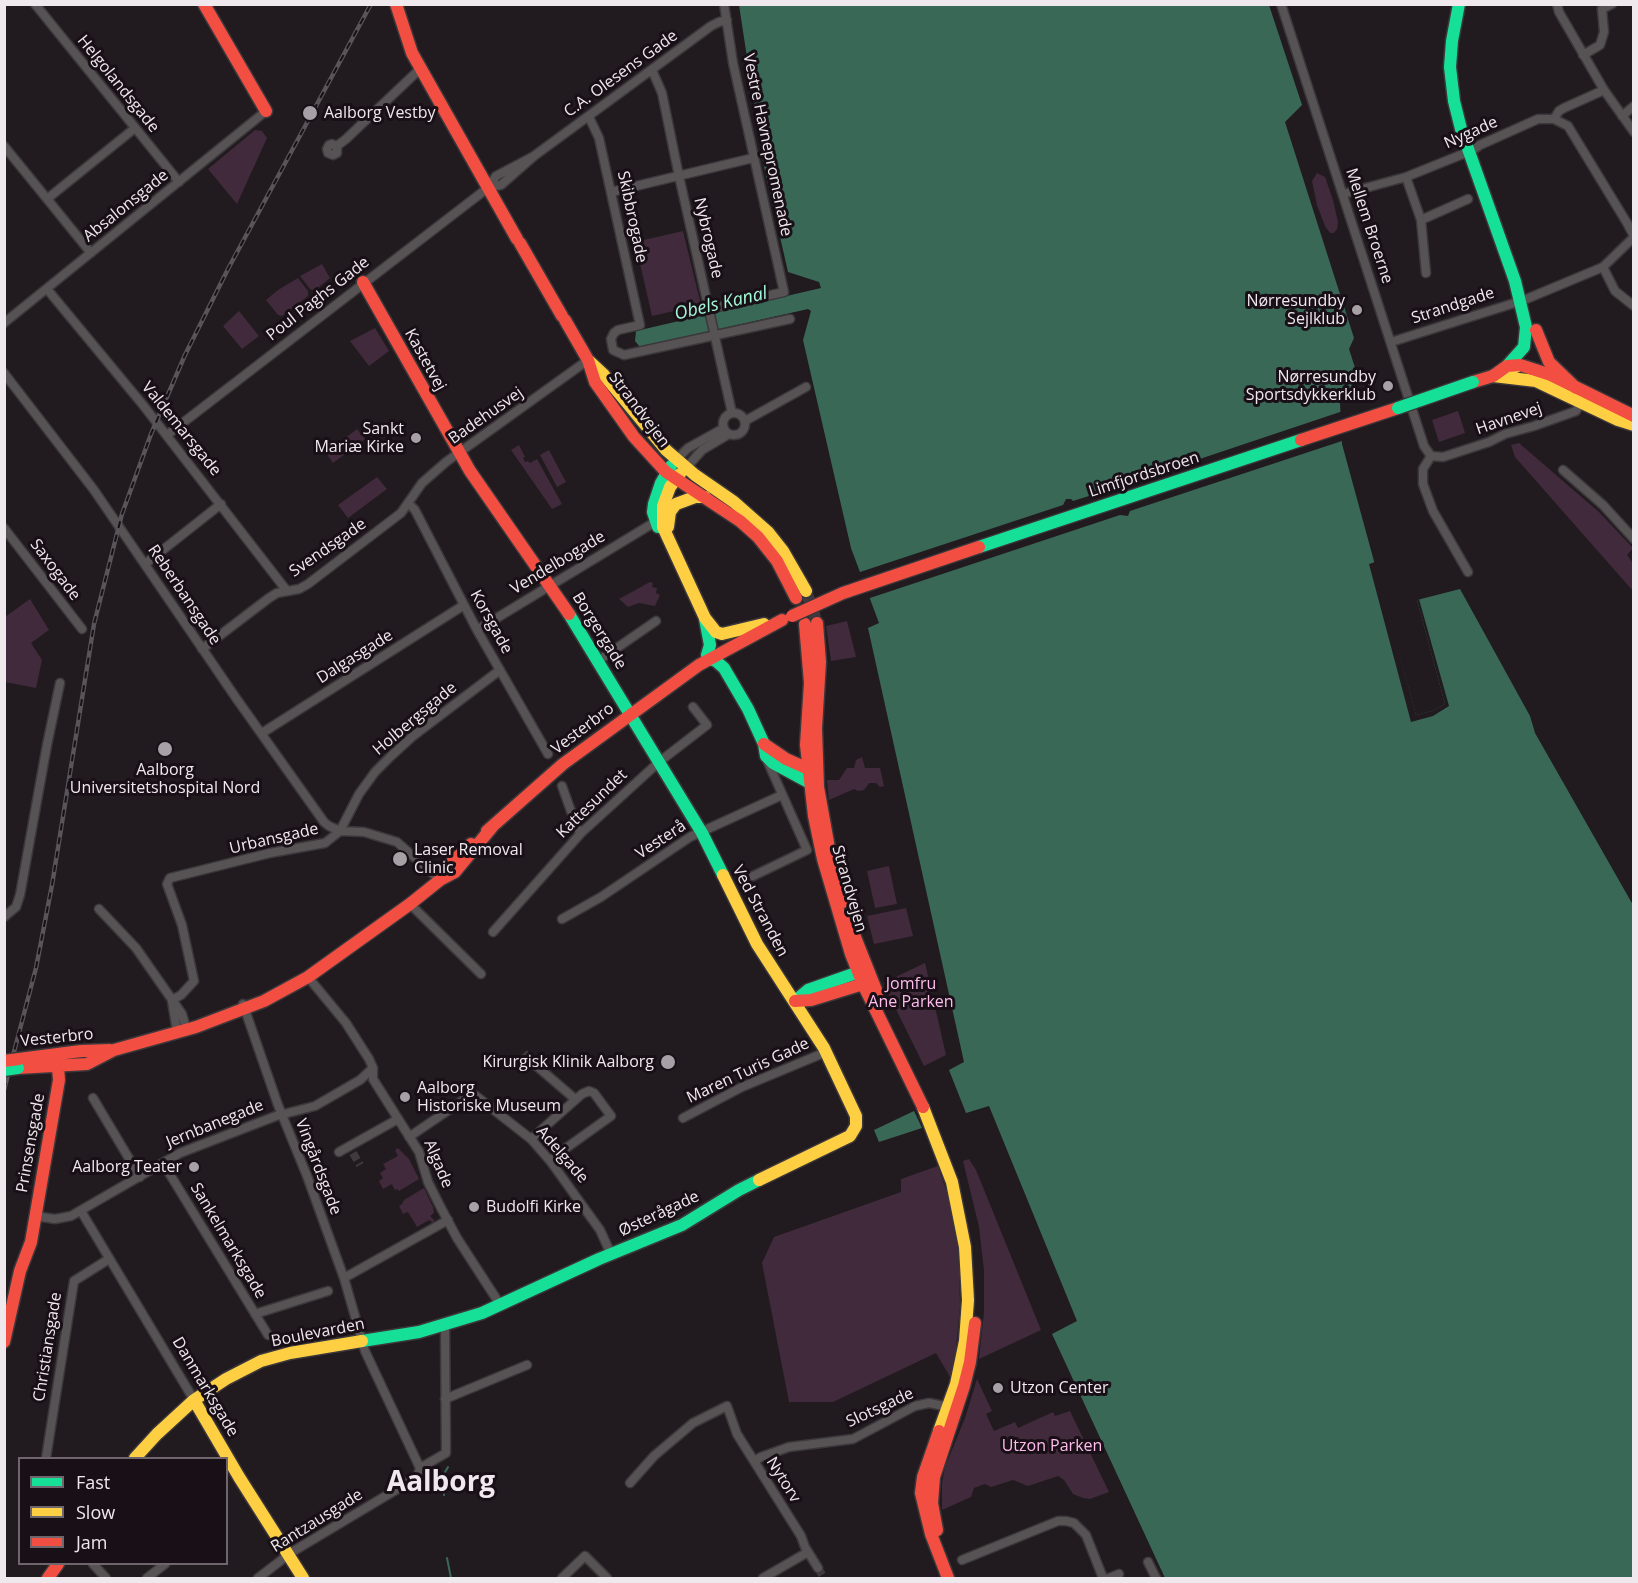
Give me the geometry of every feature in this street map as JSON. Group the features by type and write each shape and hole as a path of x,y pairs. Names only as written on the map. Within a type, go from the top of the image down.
{"main road":[{"path":"204,4 266,111"},
{"name":"Strandvejen","path":"396,4 407,39 421,68 588,360 595,382 634,437 671,475 740,521 758,537 801,595 783,551 768,532 734,502 681,464 651,433 604,375 588,360"},
{"path":"1459,4 1450,67 1454,101 1461,129 1471,151"},
{"path":"1466,4 1458,42 1457,67 1461,100 1475,166 1522,300 1533,316 1549,362 1581,394"},
{"name":"Kastetvej","path":"363,282 459,452"},
{"name":"Limfjordsbroen","path":"787,618 843,593 1493,376 1522,351 1526,342 1522,300"},
{"path":"1493,376 1520,365 1531,352 1536,330"},
{"path":"1507,366 1520,365 1540,370 1581,394 1618,420 1634,425"},
{"path":"1493,376 1536,381 1581,394 1634,416"},
{"name":"Borgergade","path":"459,452 551,586 702,833"},
{"path":"681,464 671,475 654,504 655,522 669,543 705,618 716,632 722,634 787,618"},
{"path":"669,543 662,516 671,475"},
{"path":"669,543 670,512 676,504 695,497 705,497"},
{"path":"705,618 710,645 706,660 716,661 724,668 748,709"},
{"name":"Vesterbro","path":"706,660 787,618"},
{"name":"Vesterbro","path":"4,1070 18,1064 58,1061 87,1064 114,1050 196,1027 290,987 410,904 440,880 457,856 574,754 729,642 787,618"},
{"name":"Strandvejen","path":"811,624 808,644 810,683 806,745 831,859 864,977"},
{"path":"732,646 730,660 765,750 773,763 810,783"},
{"path":"765,750 813,770"},
{"name":"Strandvejen","path":"813,770 810,783 814,816 823,859 849,949 942,1144 960,1214 967,1263 967,1321 960,1385"},
{"name":"Ved Stranden","path":"702,833 757,944 826,1052 852,1104 856,1126"},
{"path":"795,1001 812,1000 864,977"},
{"name":"Vesterbro","path":"4,1060 18,1064"},
{"name":"Prinsensgade","path":"4,1342 20,1271 31,1242 59,1080 58,1061"},
{"name":"Østerågade","path":"501,1306 701,1215 739,1190 850,1136 856,1126"},
{"name":"Prinsensgade","path":"4,1306 11,1284 20,1271"},
{"name":"Boulevarden","path":"141,1456 177,1414 194,1400 226,1379 261,1361 290,1353 418,1332 501,1306"},
{"path":"948,1578 931,1534 921,1493 923,1477 949,1407 960,1385"},
{"path":"956,1578 938,1532 933,1511 932,1492 935,1469 957,1411 960,1385"},
{"name":"Danmarksgade","path":"194,1400 303,1578"},
{"path":"48,1578 57,1565"}],"street":[{"name":"Helgolandsgade","path":"35,4 178,182"},
{"name":"Vestre Havnepromenade","path":"709,311 784,292 733,63 724,4"},
{"name":"Mellem Broerne","path":"1281,4 1424,446 1431,456"},
{"path":"1557,4 1559,12 1604,90 1634,132"},
{"path":"1583,55 1600,45 1604,32 1602,9 1612,4"},
{"name":"C.A. Olesens Gade","path":"489,187 501,185 534,156 711,26 727,20"},
{"path":"337,146 421,68"},
{"name":"Nybrogade","path":"652,70 662,93 678,176 732,413"},
{"name":"Nygade","path":"1344,194 1406,177 1471,151 1538,119 1554,119 1558,111 1604,90"},
{"path":"1622,116 1634,106"},
{"name":"Absalonsgade","path":"4,323 266,111"},
{"name":"Skibbrogade","path":"589,117 599,138 640,325 618,330 611,345 618,353 624,355 714,334"},
{"path":"1554,119 1568,126 1634,237 1603,267 1615,291 1634,306"},
{"path":"47,199 135,128"},
{"path":"4,146 91,253"},
{"path":"611,192 753,158"},
{"path":"1406,177 1421,220 1426,273"},
{"name":"Poul Paghs Gade","path":"167,435 489,187"},
{"path":"1421,220 1468,199"},
{"name":"Strandgade","path":"1391,342 1522,300 1603,267"},
{"name":"Valdemarsgade","path":"47,289 167,435 287,591"},
{"path":"714,334 790,319"},
{"name":"Badehusvej","path":"409,504 422,483 459,452 588,360"},
{"name":"Reberbansgade","path":"4,373 94,490 324,822 340,831"},
{"path":"745,421 806,387"},
{"name":"Havnevej","path":"1431,456 1443,457 1576,411 1581,394"},
{"path":"732,413 741,415 745,421 745,429 740,434 726,431 724,419 732,413"},
{"path":"681,464 726,431"},
{"path":"1431,456 1422,469 1424,484 1433,511 1468,572"},
{"path":"1563,470 1603,505 1634,539"},
{"path":"145,564 221,504"},
{"name":"Svendsgade","path":"202,649 269,598 308,585 401,513 409,504"},
{"name":"Korsgade","path":"409,504 415,510 477,630 548,754"},
{"name":"Vendelbogade","path":"477,630 655,522"},
{"name":"Saxogade","path":"4,528 82,629"},
{"name":"Dalgasgade","path":"262,733 464,606"},
{"path":"598,661 656,621"},
{"name":"Holbergsgade","path":"340,831 359,794 375,772 413,736 500,670"},
{"path":"4,917 16,907 20,895 46,745 60,683"},
{"name":"Kattesundet","path":"493,932 581,833 658,762 707,725 693,707"},
{"path":"765,750 782,795"},
{"path":"562,786 577,828 581,833"},
{"name":"Vesterå","path":"562,919 611,891 690,837 782,795"},
{"name":"Ved Stranden","path":"753,876 807,850 782,795"},
{"name":"Urbansgade","path":"172,1000 181,995 194,981 182,925 167,884 168,880 270,853 325,843 340,831 364,832 397,842 440,880"},
{"path":"410,904 481,974"},
{"path":"99,909 136,948 182,1014 181,1030"},
{"name":"Algade","path":"308,976 346,1023 373,1068 373,1079 419,1152 428,1182 448,1220 501,1306"},
{"name":"Vingårdsgade","path":"244,1006 344,1278 362,1342 420,1468"},
{"name":"Maren Turis Gade","path":"683,1118 742,1087 826,1052"},
{"path":"532,1062 575,1099"},
{"name":"Jernbanegade","path":"35,1216 60,1218 81,1211 180,1153 282,1114 315,1106 360,1080 373,1068"},
{"path":"531,1139 575,1099 589,1091 594,1093 611,1116 555,1156 551,1162"},
{"name":"Adelgade","path":"409,1137 465,1099 476,1096 531,1139 551,1162 600,1230 611,1254"},
{"path":"93,1098 140,1177"},
{"path":"339,1152 351,1150 398,1119"},
{"name":"Sankelmarksgade","path":"163,1162 268,1335"},
{"name":"Danmarksgade","path":"81,1211 194,1400"},
{"path":"344,1278 448,1220"},
{"name":"Christiansgade","path":"46,1457 74,1281 109,1259"},
{"path":"255,1314 328,1291"},
{"path":"445,1324 445,1399 526,1365"},
{"name":"Rantzausgade","path":"258,1578 287,1555 404,1485 418,1475 420,1468 446,1453 445,1399"},
{"name":"Slotsgade","path":"754,1461 789,1447 853,1439 915,1406 929,1403 949,1407"},
{"name":"Nytorv","path":"630,1483 654,1456 693,1423 727,1406 737,1434 801,1536 818,1568"},
{"path":"962,1560 1058,1521 1066,1521 1081,1528 1086,1534 1103,1578"},
{"path":"763,1578 808,1552"},
{"path":"562,1578 585,1556 608,1578"},
{"path":"1148,1562 1156,1578"},
{"path":"95,1565 106,1578"},
{"path":"147,1578 163,1565"}],"green space":[{"path":"255,130 262,131 267,138 237,204 208,169"},
{"path":"1317,173 1325,177 1333,200 1338,222 1334,233 1330,233 1325,226 1317,205 1312,181"},
{"path":"683,231 701,305 652,316 635,242"},
{"path":"322,264 330,278 314,291 300,276"},
{"path":"298,278 308,291 308,296 282,316 278,315 266,300"},
{"path":"239,311 259,336 242,349 223,326"},
{"path":"375,328 389,351 369,366 350,341"},
{"path":"1458,411 1465,433 1439,442 1432,420"},
{"path":"357,429 365,439 333,463 326,453"},
{"path":"1519,443 1599,512 1633,548 1627,555 1633,563 1633,591 1515,457 1511,445"},
{"path":"519,445 525,462 530,463 537,459 562,504 552,509 511,450"},
{"path":"549,450 566,482 557,487 540,455"},
{"path":"377,477 387,489 348,518 338,505"},
{"path":"650,582 653,583 652,587 657,588 656,593 660,595 655,606 639,603 628,607 619,599"},
{"path":"30,599 49,630 31,643 42,660 36,688 5,682 5,617"},
{"path":"847,621 856,657 831,661 826,626"},
{"path":"862,757 865,768 880,768 884,786 869,783 864,790 854,789 829,800 827,780 839,780 847,768 854,768 856,760"},
{"path":"889,866 897,904 875,908 867,871"},
{"path":"906,908 913,936 874,944 867,916"},
{"name":"Jomfru Ane Parken","path":"925,963 946,1055 924,1066 883,983"},
{"path":"398,1148 409,1159 419,1179 399,1191 395,1190 392,1184 383,1189 379,1181 383,1178 380,1173 386,1169 383,1164 398,1156 395,1150"},
{"path":"969,1159 976,1170 1041,1330 979,1359 984,1312 984,1271 979,1227 963,1161"},
{"path":"938,1166 949,1199 957,1236 960,1306 953,1382 936,1353 833,1402 789,1402 762,1263 774,1237 901,1192 901,1179"},
{"path":"424,1188 433,1207 434,1213 430,1216 434,1220 433,1223 429,1220 417,1227 408,1212 403,1214 399,1206 404,1200"},
{"name":"Utzon Parken","path":"977,1379 992,1411 986,1414 994,1431 1015,1422 1018,1428 1053,1412 1055,1416 1070,1411 1109,1492 1090,1499 1083,1498 1073,1494 1064,1480 1058,1476 1028,1486 1013,1480 991,1487 985,1484 974,1488 971,1497 942,1510 942,1483 945,1467 965,1418"}],"shaded area":[{"path":"739,5 1269,5 1302,105 1285,122 1354,338 1349,349 1358,377 1340,403 1342,444 1416,715 1432,711 1445,704 1417,600 1460,589 1530,716 1535,733 1633,905 1633,1578 1165,1578 1052,1334 1077,1321 989,1106 966,1113 949,1070 964,1062 868,628 879,623 851,548 803,340 811,311 808,309 640,347 635,341 636,331 821,288 819,282 788,272 763,162"},
{"path":"914,1111 922,1128 879,1142 874,1130"}],"pier":[{"path":"1343,411 1345,440 1130,511 1128,516 1120,515 867,599 857,573 1063,505 1066,499 1073,501 1111,489 1114,483 1122,485"},
{"path":"1375,562 1416,715 1432,711 1445,704 1417,600 1419,599 1449,706 1433,716 1411,722 1369,564"}],"waterway":[{"path":"444,1495 443,1485 446,1480 444,1474 448,1467"},
{"path":"447,1558 451,1578"}],"tunnel":[{"path":"806,591 817,623"},
{"path":"524,1053 532,1062"},
{"path":"353,1153 360,1165"},
{"path":"818,1568 824,1578"}],"railway":[{"path":"4,1090 36,968 52,885 94,624 122,514 151,434 185,355 228,269 371,4"}],"traffic: fast":[{"path":"1459,4 1450,67 1454,101 1461,129 1515,281 1526,327 1524,347 1507,366"},
{"path":"1398,408 1473,382"},
{"path":"979,547 1301,440"},
{"path":"658,527 653,512 654,504 661,483 671,466"},
{"path":"569,614 702,833 723,875"},
{"path":"705,619 710,645 707,655"},
{"path":"710,659 724,668 748,709 764,744 766,756 773,763 810,783"},
{"path":"795,1001 808,990 859,972"},
{"path":"4,1070 18,1068"},
{"path":"362,1341 419,1332 482,1313 599,1259 682,1225 759,1180"}],"traffic: slow":[{"path":"589,361 604,375 666,450 695,475 734,502 768,532 783,551 806,591"},
{"path":"1493,376 1516,367"},
{"path":"1493,376 1536,381 1618,420 1634,425"},
{"path":"680,474 670,487 663,506 663,527 705,618 716,632 722,634 764,624"},
{"path":"668,527 670,512 676,504 695,497 705,497"},
{"path":"723,875 757,944 824,1048 856,1116 856,1126 850,1136 759,1180"},
{"path":"923,1107 952,1182 965,1247 968,1300 965,1341 956,1384 939,1431"},
{"path":"136,1457 194,1400 226,1379 261,1361 290,1353 362,1341"},
{"path":"194,1400 227,1457"},
{"path":"228,1458 303,1578"}],"traffic: jam":[{"path":"204,4 266,111"},
{"path":"396,4 412,53 517,239"},
{"path":"520,243 562,316"},
{"path":"363,282 470,471 569,614"},
{"path":"565,320 588,360 595,382 634,437 666,472 740,521 758,537 777,561 796,598"},
{"path":"1536,330 1549,362 1576,388"},
{"path":"1473,382 1493,376 1507,366 1520,365 1551,375 1634,416"},
{"path":"1301,440 1398,408"},
{"path":"792,616 843,593 979,547"},
{"path":"487,831 563,764 699,665 782,620"},
{"path":"817,623 820,662 816,728 818,787 831,859 843,902"},
{"path":"805,624 810,683 806,745 814,816 823,859 851,954 863,984 923,1107"},
{"path":"764,744 786,759 813,771"},
{"path":"18,1068 87,1064 114,1050 196,1027 264,1001 308,977 440,880 455,872 493,826"},
{"path":"440,880 448,866 471,844"},
{"path":"849,922 880,1000"},
{"path":"795,1001 811,1000 863,984"},
{"path":"19,1059 81,1051 110,1050"},
{"path":"4,1342 20,1271 31,1242 59,1080 57,1055"},
{"path":"4,1061 19,1059"},
{"path":"937,1530 932,1503 934,1477 964,1386 975,1323"},
{"path":"939,1431 923,1477 921,1493 931,1534 948,1578"},
{"path":"48,1578 57,1565"}],"place":[{"name":"Aalborg Vestby","path":"310,113"},
{"name":"Nørresundby Sejlklub","path":"1357,310"},
{"name":"Nørresundby Sportsdykkerklub","path":"1388,386"},
{"name":"Sankt Mariæ Kirke","path":"416,438"},
{"name":"Aalborg Universitetshospital Nord","path":"165,749"},
{"name":"Laser Removal Clinic","path":"400,859"},
{"name":"Kirurgisk Klinik Aalborg","path":"668,1062"},
{"name":"Aalborg Historiske Museum","path":"405,1097"},
{"name":"Aalborg Teater","path":"194,1167"},
{"name":"Budolfi Kirke","path":"474,1207"},
{"name":"Utzon Center","path":"998,1388"}],"district":[{"name":"Aalborg","path":"441,1483"}],"water label":[{"name":"Obels Kanal","path":"721,304"}]}
